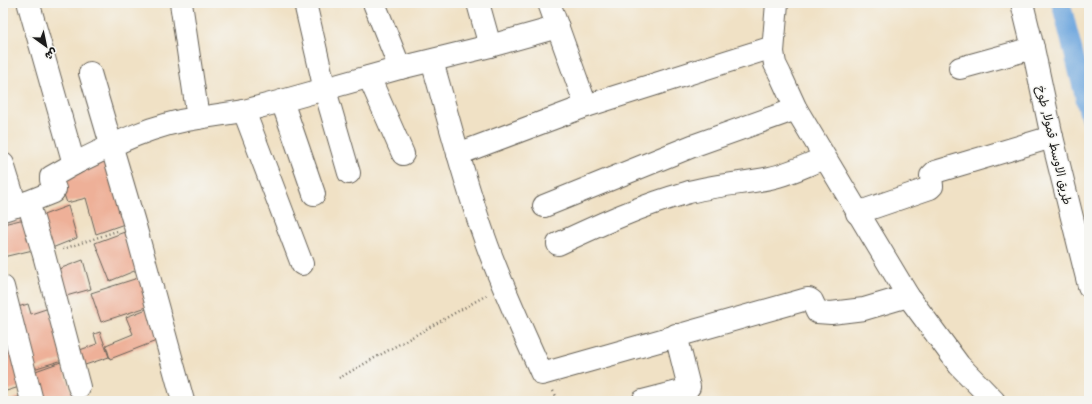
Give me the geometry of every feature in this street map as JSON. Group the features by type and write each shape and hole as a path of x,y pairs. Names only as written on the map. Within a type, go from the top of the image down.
{"street":[{"path":"181,3 198,118"},
{"path":"305,3 325,90 350,172"},
{"path":"374,3 400,68"},
{"path":"478,3 490,46"},
{"path":"549,3 586,106"},
{"path":"777,3 773,47 776,64 796,108 824,158 908,296 958,365 994,401"},
{"name":"طريق الاوسط قمولا, طوخ","path":"1022,3 1052,137 1089,286"},
{"path":"29,5 74,164"},
{"path":"16,206 53,192 55,189 51,177 74,164 111,146 164,124 244,111 325,90 400,68 490,46 558,27"},
{"path":"458,154 586,106 773,47"},
{"path":"960,68 1033,48"},
{"path":"432,61 458,154 485,239 503,286 542,374 809,299 812,301 817,312 825,313 864,309 908,296"},
{"path":"90,73 135,226 183,401"},
{"path":"369,77 403,154"},
{"path":"282,101 314,194"},
{"path":"544,206 694,145 796,108"},
{"path":"244,111 302,264"},
{"path":"857,213 930,188 932,186 931,176 935,172 1052,137"},
{"path":"558,244 618,217 668,198 703,188 756,181 778,176 824,158"},
{"path":"3,164 16,206 44,255 79,387"},
{"path":"3,287 32,401"},
{"path":"643,401 686,390 689,387 676,336"}],"path":[{"path":"44,255 135,226"},
{"path":"339,378 503,286"}],"building":[{"path":"109,158 130,222 96,234 86,198 67,203 59,180"},
{"path":"68,206 77,238 47,250 38,217"},
{"path":"29,218 37,249 3,257 3,224"},
{"path":"130,230 144,267 110,281 95,243"},
{"path":"83,260 91,289 59,298 51,272"},
{"path":"144,276 153,305 101,322 91,293"},
{"path":"28,304 31,314 49,308 66,359 27,371 14,308"},
{"path":"152,307 164,338 110,359 106,345 133,334 126,317"},
{"path":"100,332 109,357 79,367 74,352 97,344 94,334"},
{"path":"10,336 26,385 3,392 3,338"},
{"path":"61,362 75,401 37,401 27,374"},
{"path":"19,397 21,401 8,401"}],"waterway":[{"path":"1061,3 1089,115"}]}
